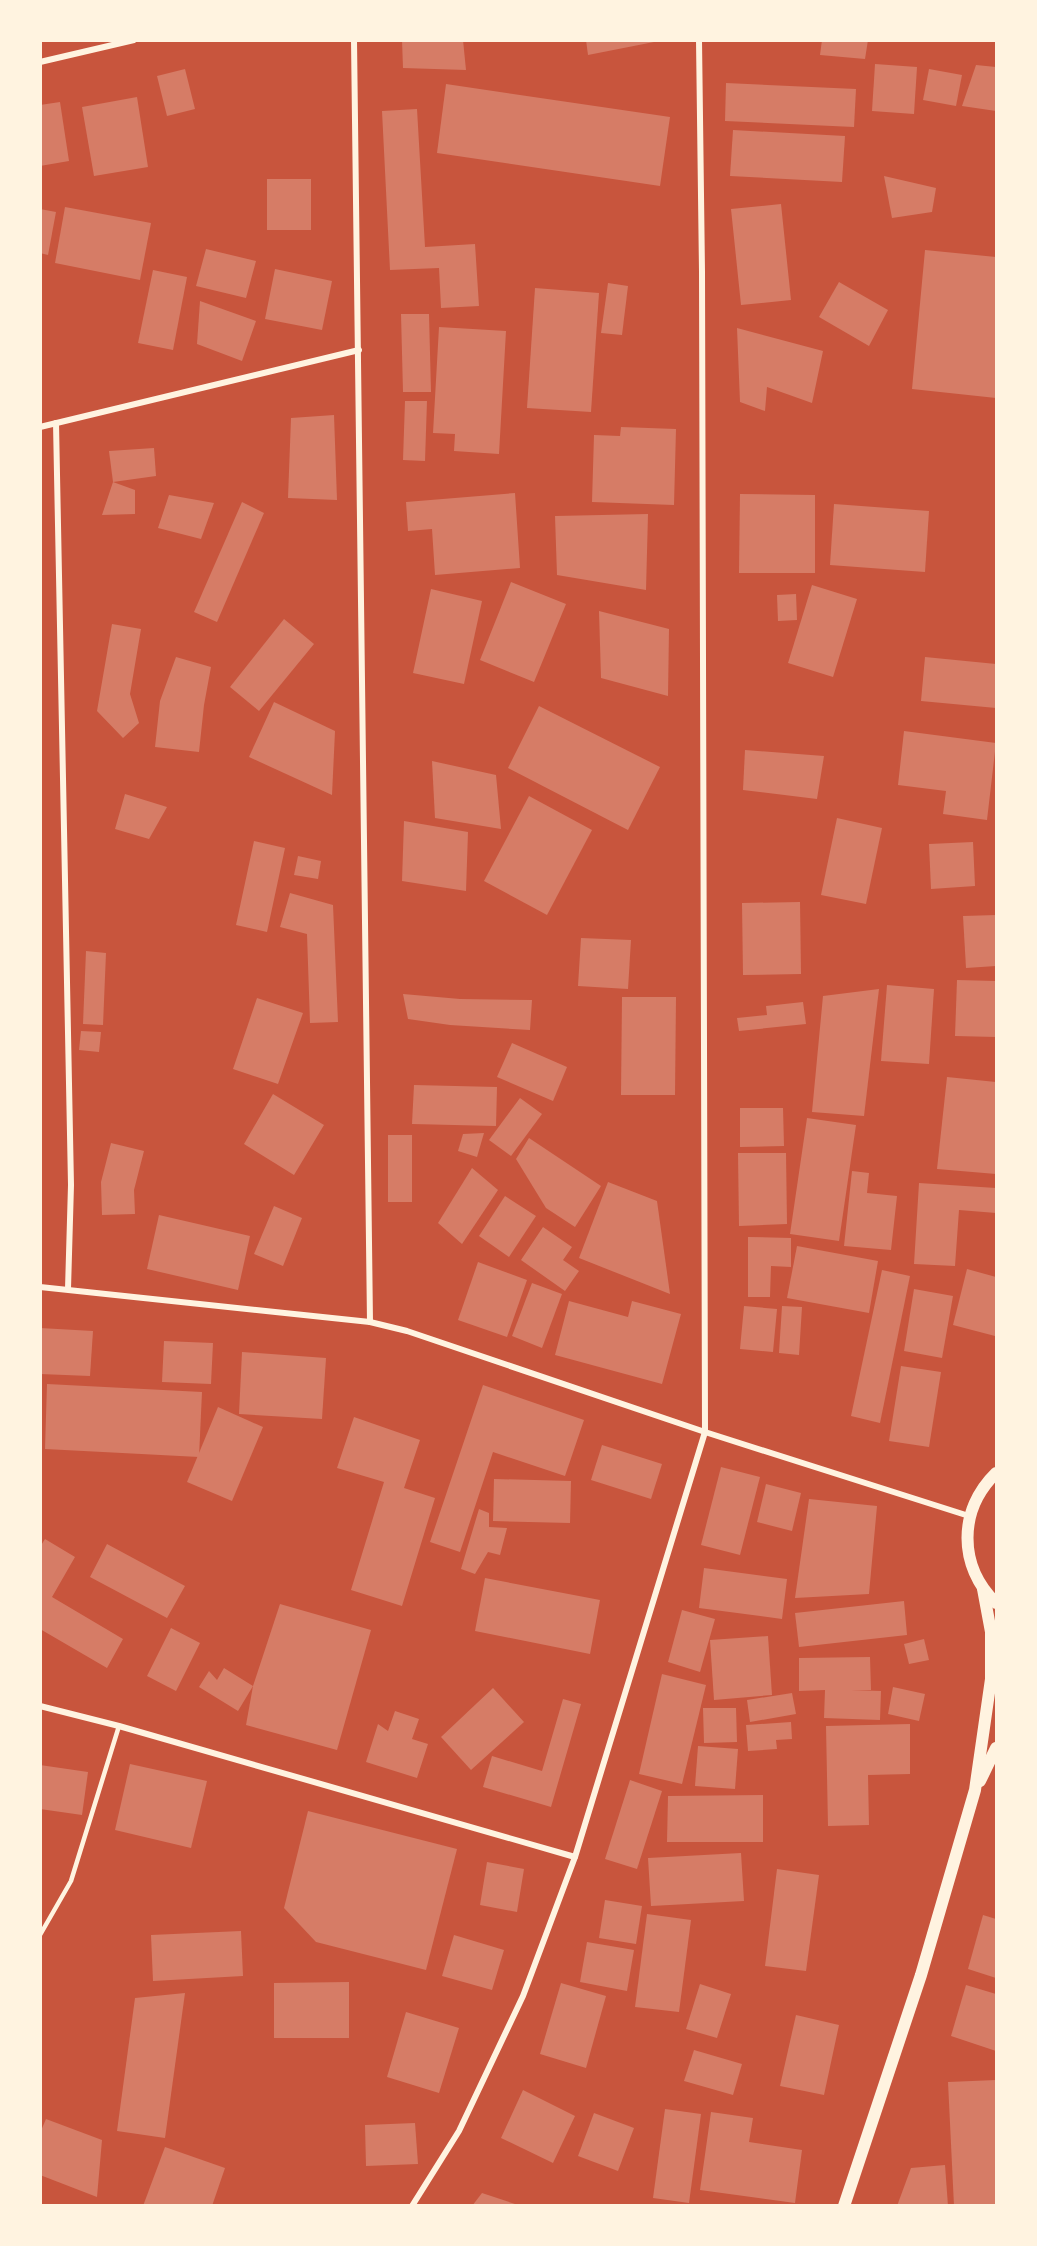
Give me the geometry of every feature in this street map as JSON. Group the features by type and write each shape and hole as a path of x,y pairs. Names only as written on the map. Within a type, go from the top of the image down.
{"main road":[{"path":"996,1473 982,1489 969,1516 967,1537 969,1559 977,1580 996,1603"},
{"path":"844,2205 921,1975 975,1790 991,1679 991,1632 983,1589"},
{"path":"975,1790 996,1748"}],"street":[{"path":"40,62 134,40"},
{"path":"354,40 370,1322"},
{"path":"412,2205 459,2131 518,2007 575,1857 705,1432 702,284 699,40"},
{"path":"40,427 359,350"},
{"path":"57,423 71,1185 68,1289"},
{"path":"40,1287 370,1322 407,1331 705,1432 969,1516"},
{"path":"40,1706 119,1726 575,1857"}],"lane":[{"path":"40,1935 71,1881 119,1726"}],"building":[{"path":"402,40 463,40 466,70 403,68"},
{"path":"586,40 653,40 654,42 588,55"},
{"path":"822,40 868,40 865,59 820,55"},
{"path":"875,64 917,67 914,114 872,111"},
{"path":"976,65 996,67 996,111 962,106"},
{"path":"185,69 195,109 167,116 157,76"},
{"path":"929,69 962,75 956,106 923,100"},
{"path":"726,83 856,89 854,127 725,121"},
{"path":"446,84 670,117 660,186 437,153"},
{"path":"137,97 148,167 94,176 82,107"},
{"path":"60,102 69,161 40,166 40,105"},
{"path":"417,109 425,247 475,244 479,306 441,308 439,268 390,270 382,111"},
{"path":"733,130 845,136 842,182 730,176"},
{"path":"884,176 936,188 932,212 892,218"},
{"path":"267,179 311,179 311,230 267,230"},
{"path":"781,204 791,300 741,305 731,209"},
{"path":"65,207 151,223 140,280 55,263"},
{"path":"40,209 56,212 48,255 40,253"},
{"path":"206,249 256,261 246,298 196,286"},
{"path":"925,250 996,257 996,398 912,389"},
{"path":"275,269 332,281 322,330 265,319"},
{"path":"153,270 187,277 173,350 138,343"},
{"path":"839,282 888,310 869,346 819,317"},
{"path":"608,283 628,286 622,335 601,333"},
{"path":"535,288 599,293 591,412 527,408"},
{"path":"200,301 256,321 242,361 197,344"},
{"path":"401,314 429,314 431,392 403,392"},
{"path":"439,327 506,331 499,454 454,451 455,434 433,433"},
{"path":"737,328 823,351 812,403 767,387 765,411 740,402"},
{"path":"405,401 427,401 425,461 403,460"},
{"path":"334,415 337,500 288,498 291,418"},
{"path":"621,427 676,429 674,505 592,502 594,435 620,436"},
{"path":"154,448 156,476 113,482 109,451"},
{"path":"113,482 135,490 135,514 102,515"},
{"path":"515,493 520,568 435,575 432,529 408,531 406,502"},
{"path":"740,494 815,495 815,573 739,573"},
{"path":"169,495 214,503 201,539 158,528"},
{"path":"242,502 264,513 217,622 194,612"},
{"path":"834,504 929,511 925,572 830,565"},
{"path":"648,514 646,590 557,575 555,516"},
{"path":"511,582 566,604 534,682 480,660"},
{"path":"812,585 857,599 833,677 788,663"},
{"path":"431,589 482,601 464,684 413,673"},
{"path":"796,594 797,620 778,621 777,595"},
{"path":"599,611 669,629 668,696 601,678"},
{"path":"284,619 314,644 259,711 230,687"},
{"path":"112,624 141,629 130,694 139,723 123,738 97,711"},
{"path":"176,657 211,667 199,752 155,747 160,701"},
{"path":"925,657 996,664 996,708 921,701"},
{"path":"274,702 335,731 332,795 249,757"},
{"path":"539,706 660,767 628,830 508,768"},
{"path":"904,731 996,743 987,820 943,814 946,791 898,785"},
{"path":"745,750 824,756 817,799 743,790"},
{"path":"432,761 496,775 501,829 435,818"},
{"path":"125,794 167,807 149,839 115,829"},
{"path":"529,796 592,830 547,915 484,881"},
{"path":"837,818 882,828 866,904 821,895"},
{"path":"404,821 468,832 466,891 402,881"},
{"path":"254,841 285,848 267,932 236,925"},
{"path":"973,842 975,886 931,889 929,844"},
{"path":"298,856 321,861 318,879 294,875"},
{"path":"290,893 333,905 338,1022 310,1023 307,934 280,927"},
{"path":"800,902 801,974 743,975 742,903"},
{"path":"996,915 996,966 966,968 963,916"},
{"path":"581,938 631,940 628,989 578,986"},
{"path":"86,951 106,953 103,1025 83,1024"},
{"path":"957,980 996,981 996,1037 955,1036"},
{"path":"887,985 934,989 929,1064 881,1061"},
{"path":"879,989 864,1116 812,1112 823,996"},
{"path":"403,994 460,999 532,1000 530,1030 450,1025 408,1019"},
{"path":"622,997 676,997 675,1095 621,1095"},
{"path":"257,998 303,1013 278,1084 233,1069"},
{"path":"803,1002 806,1024 739,1031 737,1018 767,1015 766,1006"},
{"path":"81,1031 101,1032 99,1052 79,1050"},
{"path":"512,1043 567,1067 553,1101 497,1077"},
{"path":"947,1077 996,1082 996,1174 937,1169"},
{"path":"414,1085 497,1087 496,1126 412,1124"},
{"path":"273,1094 324,1125 294,1175 244,1144"},
{"path":"520,1098 542,1114 511,1156 489,1140"},
{"path":"740,1108 783,1108 784,1146 740,1147"},
{"path":"807,1118 856,1125 839,1241 790,1234"},
{"path":"484,1133 477,1157 458,1151 463,1134"},
{"path":"388,1135 412,1135 412,1202 388,1202"},
{"path":"529,1138 601,1186 575,1227 546,1208 516,1159"},
{"path":"111,1143 144,1151 134,1190 135,1214 102,1215 101,1182"},
{"path":"738,1153 786,1153 787,1224 739,1226"},
{"path":"472,1168 498,1190 462,1244 438,1223"},
{"path":"852,1171 869,1173 867,1193 897,1196 891,1250 844,1246"},
{"path":"608,1182 657,1201 670,1294 579,1258"},
{"path":"919,1183 996,1188 996,1213 959,1210 955,1266 914,1264"},
{"path":"505,1196 536,1216 509,1257 479,1236"},
{"path":"274,1206 302,1218 283,1266 254,1254"},
{"path":"159,1215 250,1236 238,1290 147,1269"},
{"path":"543,1227 572,1247 563,1260 579,1271 565,1291 521,1260"},
{"path":"748,1237 791,1238 791,1267 771,1266 770,1297 748,1297"},
{"path":"797,1246 878,1261 869,1313 787,1298"},
{"path":"478,1262 527,1280 507,1337 458,1320"},
{"path":"967,1269 996,1277 995,1336 953,1325"},
{"path":"882,1270 910,1276 880,1423 851,1416"},
{"path":"532,1283 562,1294 542,1348 512,1336"},
{"path":"914,1289 953,1296 942,1358 904,1351"},
{"path":"569,1301 628,1317 632,1301 681,1314 662,1384 555,1355"},
{"path":"744,1306 777,1309 773,1352 740,1349"},
{"path":"782,1306 802,1307 799,1355 779,1353"},
{"path":"40,1328 93,1331 90,1376 40,1374"},
{"path":"164,1341 213,1343 211,1384 162,1382"},
{"path":"242,1352 326,1358 322,1419 239,1414"},
{"path":"901,1366 941,1372 929,1447 889,1441"},
{"path":"47,1384 202,1392 199,1457 45,1449"},
{"path":"483,1385 584,1420 565,1476 493,1452 460,1552 430,1542"},
{"path":"218,1407 263,1427 232,1501 187,1482"},
{"path":"354,1417 420,1440 404,1488 435,1498 402,1606 351,1590 384,1482 337,1468"},
{"path":"602,1445 662,1464 651,1499 591,1480"},
{"path":"721,1467 760,1477 740,1555 701,1545"},
{"path":"494,1479 571,1481 570,1523 493,1521"},
{"path":"766,1484 801,1493 792,1531 757,1522"},
{"path":"809,1499 877,1506 869,1594 795,1598"},
{"path":"479,1509 489,1513 489,1527 507,1528 500,1555 488,1552 475,1574 461,1569"},
{"path":"45,1539 75,1557 52,1597 123,1639 107,1668 40,1629 40,1547"},
{"path":"107,1544 185,1586 167,1618 90,1577"},
{"path":"704,1568 787,1579 782,1619 699,1608"},
{"path":"485,1578 600,1600 590,1654 475,1631"},
{"path":"904,1601 907,1635 799,1647 795,1613"},
{"path":"280,1604 371,1630 337,1750 246,1725 253,1686"},
{"path":"682,1610 715,1619 700,1672 668,1662"},
{"path":"171,1628 200,1643 176,1691 147,1676"},
{"path":"768,1636 772,1695 714,1700 710,1640"},
{"path":"924,1639 929,1660 909,1664 904,1644"},
{"path":"870,1657 871,1690 851,1690 881,1691 880,1720 824,1718 825,1690 799,1691 799,1658"},
{"path":"224,1668 253,1686 238,1711 199,1687 209,1671 217,1680"},
{"path":"662,1674 706,1685 682,1784 639,1774"},
{"path":"893,1687 925,1694 919,1721 888,1714"},
{"path":"493,1688 524,1722 471,1770 441,1737"},
{"path":"792,1693 796,1714 750,1722 747,1700"},
{"path":"563,1699 581,1704 551,1807 483,1787 492,1756 542,1771"},
{"path":"703,1708 736,1708 737,1742 704,1743"},
{"path":"395,1711 419,1719 412,1739 428,1744 417,1778 366,1762 378,1724 388,1731"},
{"path":"791,1722 792,1739 776,1740 777,1749 748,1751 746,1725"},
{"path":"910,1724 910,1774 868,1775 869,1825 828,1826 826,1726"},
{"path":"698,1746 738,1749 735,1789 695,1786"},
{"path":"130,1764 207,1781 191,1848 115,1830"},
{"path":"40,1765 88,1772 82,1815 40,1809"},
{"path":"630,1780 662,1791 637,1869 605,1859"},
{"path":"763,1795 763,1842 667,1842 668,1796"},
{"path":"308,1811 457,1849 426,1970 316,1942 284,1908"},
{"path":"741,1853 744,1901 651,1906 648,1858"},
{"path":"487,1862 524,1869 517,1912 480,1905"},
{"path":"777,1869 819,1875 806,1971 765,1966"},
{"path":"605,1900 642,1906 636,1944 599,1938"},
{"path":"647,1914 691,1920 679,2012 635,2007"},
{"path":"983,1915 996,1919 996,1978 968,1969"},
{"path":"241,1931 243,1976 153,1981 151,1935"},
{"path":"454,1935 504,1950 492,1990 442,1976"},
{"path":"587,1942 634,1950 627,1991 580,1982"},
{"path":"349,1982 349,2038 274,2038 274,1983"},
{"path":"561,1983 606,1996 586,2068 540,2054"},
{"path":"700,1984 731,1994 717,2038 686,2029"},
{"path":"966,1985 996,1994 996,2051 951,2036"},
{"path":"185,1993 165,2138 117,2131 135,1998"},
{"path":"406,2012 459,2028 439,2093 387,2077"},
{"path":"796,2015 839,2025 824,2095 780,2086"},
{"path":"694,2050 742,2064 733,2095 684,2081"},
{"path":"996,2080 996,2206 954,2206 948,2082"},
{"path":"523,2090 575,2116 553,2163 501,2138"},
{"path":"665,2109 701,2114 689,2203 653,2198"},
{"path":"711,2112 753,2118 749,2142 802,2150 795,2203 700,2190"},
{"path":"594,2113 634,2128 618,2171 578,2156"},
{"path":"46,2119 102,2140 97,2197 40,2175 40,2133"},
{"path":"415,2123 418,2164 366,2166 365,2125"},
{"path":"165,2147 225,2168 212,2206 143,2206"},
{"path":"945,2165 948,2206 897,2206 911,2168"},
{"path":"482,2193 518,2205 518,2206 472,2206"}]}
